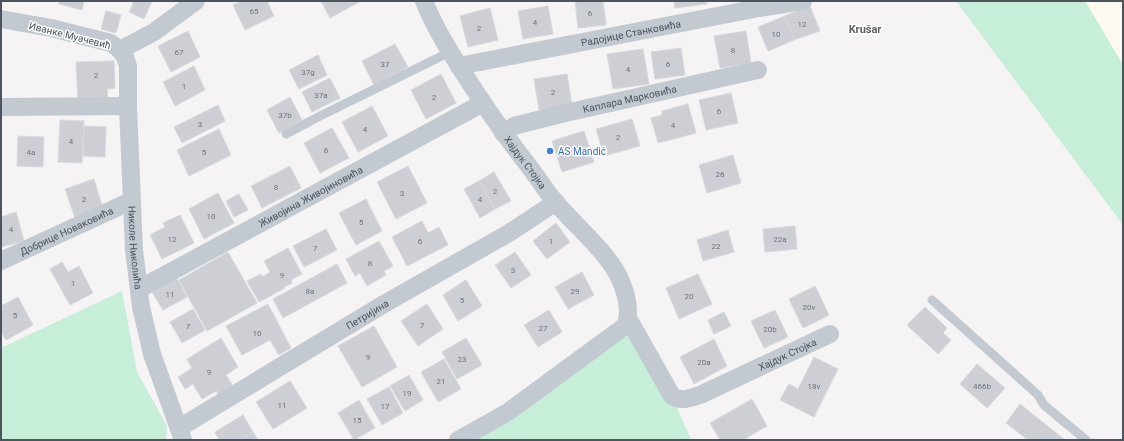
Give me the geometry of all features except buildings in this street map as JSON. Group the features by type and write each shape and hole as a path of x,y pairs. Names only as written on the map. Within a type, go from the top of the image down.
{"street":[{"name":"Иванке Муачевић","path":"1,18 51,28 111,43 120,50 154,32 196,1"},
{"name":"Хајдук Стојка","path":"424,1 431,18 455,59 503,133 556,202 608,259 618,276 628,304 628,318 672,396 678,400 688,399 830,334"},
{"name":"Радојице Станковића","path":"455,59 803,1"},
{"name":"Николе Николића","path":"120,50 128,66 131,201 134,250 141,307 152,354 181,434"},
{"name":"Каплара Марковића","path":"503,133 514,126 561,114 758,70"},
{"name":"Живојина Живојиновића","path":"139,289 483,103"},
{"path":"1,107 128,106"},
{"name":"Добрице Новаковића","path":"1,261 131,201"},
{"name":"Петријина","path":"181,434 384,304 509,233 556,202"},
{"path":"458,440 508,412 625,326 628,318"}],"lane":[{"path":"286,134 322,115 455,59"},
{"path":"932,300 1038,395 1044,405 1086,440"}],"shaded area":[{"path":"1085,1 1123,1 1123,65"}],"green space":[{"path":"956,1 1085,1 1123,65 1123,225"},
{"path":"122,291 137,372 167,426 166,440 1,440 1,348"},
{"path":"625,326 672,396 691,440 476,440 472,432"}],"place":[{"name":"AS Mandić","path":"550,151"}],"district":[{"name":"Krušar","path":"865,29"}]}
